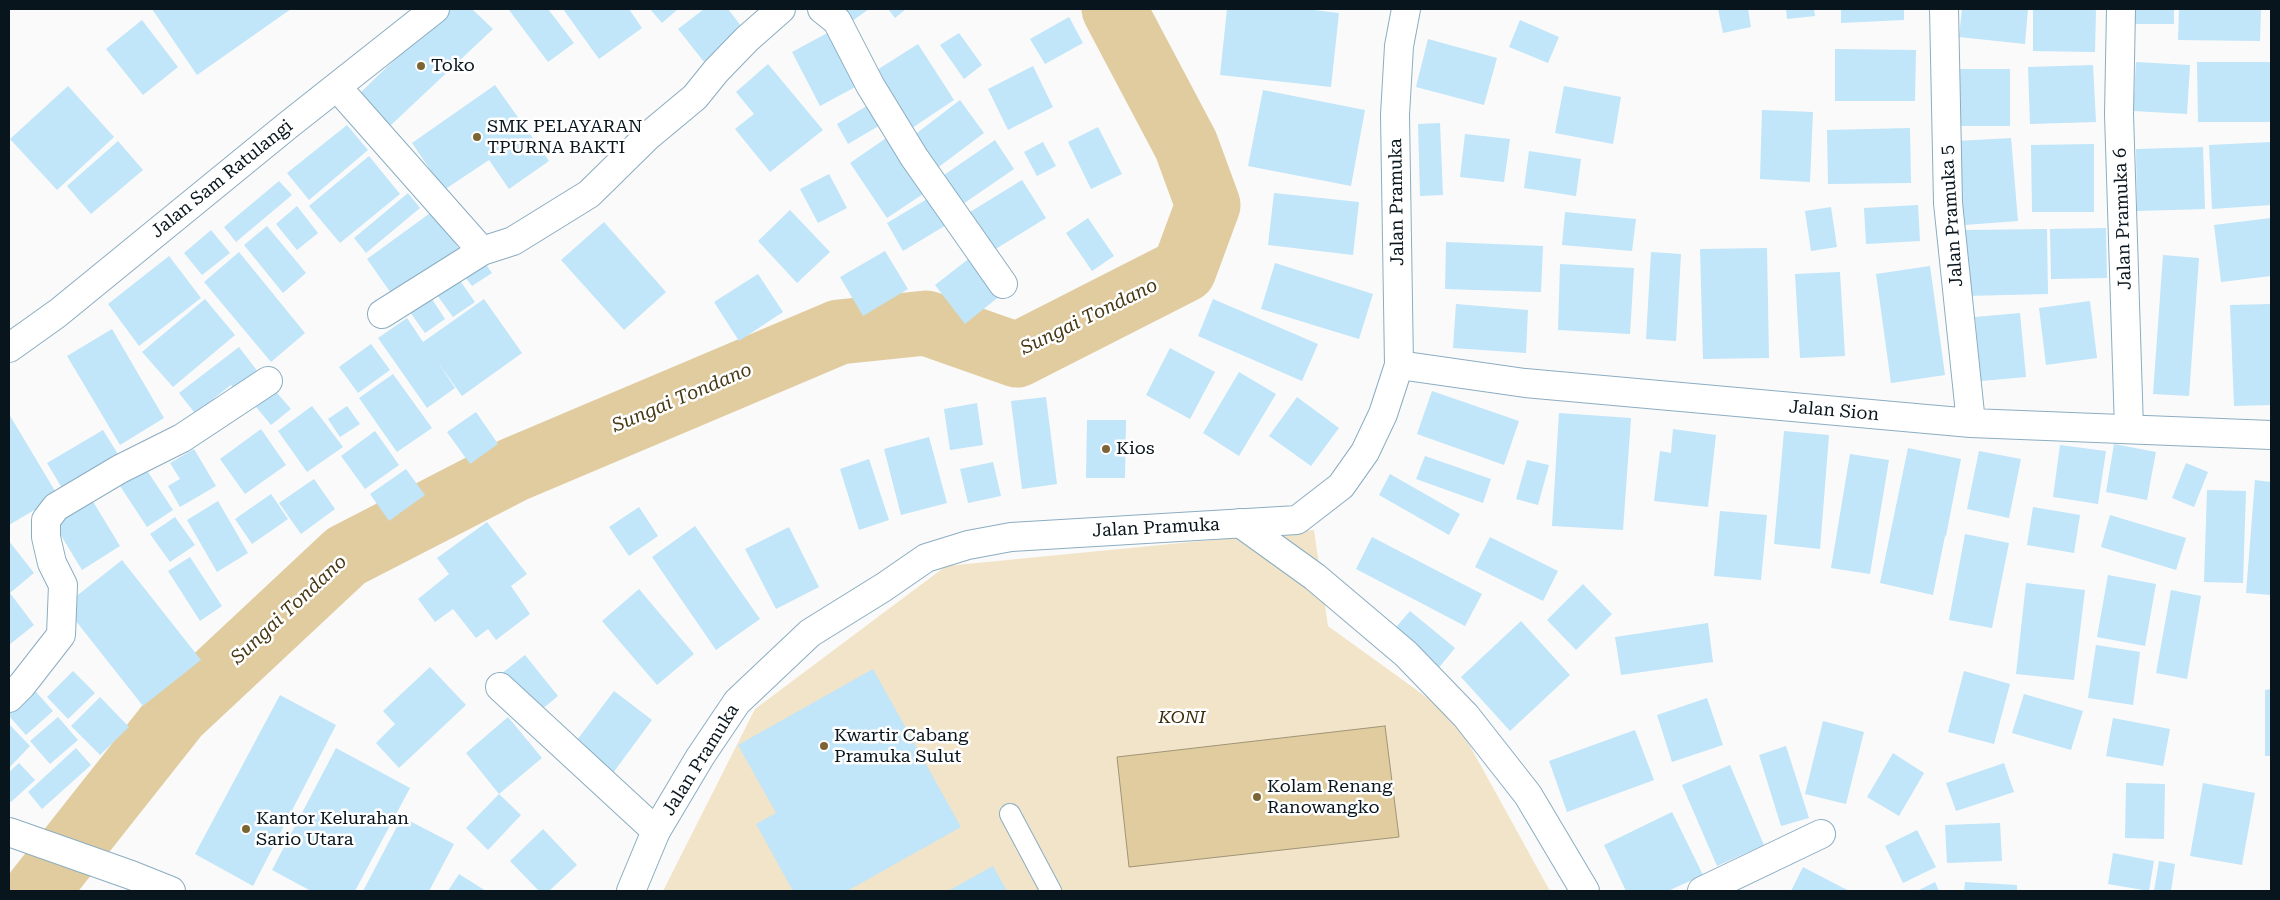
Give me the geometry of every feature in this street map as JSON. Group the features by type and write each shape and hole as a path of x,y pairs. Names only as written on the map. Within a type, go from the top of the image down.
{"street":[{"name":"Jalan Sam Ratulangi","path":"9,348 58,313 435,9"},
{"path":"382,314 482,250 513,241 589,194 647,138 695,97 747,38 782,9"},
{"path":"822,9 837,21 870,86 914,157 1003,284"},
{"name":"Jalan Pramuka","path":"631,891 656,831 700,757 737,702 810,633 884,588 926,558 968,545 1011,536 1297,520 1341,486 1365,452 1376,429 1400,366 1395,114 1399,46 1406,9"},
{"name":"Jalan Pramuka 5","path":"1944,9 1948,203 1971,423"},
{"name":"Jalan Pramuka 6","path":"2121,9 2119,114 2129,429"},
{"path":"337,87 482,250"},
{"name":"Jalan Sion","path":"1400,366 1525,383 1971,423 2271,435"},
{"path":"9,698 22,685 62,635 63,585 52,564 46,537 46,520 56,507 120,469 182,438 268,381"},
{"path":"1240,523 1315,577 1406,654 1466,716 1528,796 1585,891"},
{"path":"500,687 656,831"},
{"path":"9,832 172,891"},
{"path":"1702,891 1821,834"}],"lane":[{"path":"1010,814 1051,891"}],"green space":[{"name":"KONI","path":"1314,530 1328,626 1454,717 1550,891 663,891 755,709 946,566"}],"shaded area":[{"name":"Kolam Renang Ranowangko","path":"1385,726 1399,837 1129,867 1117,757"}],"building":[{"path":"152,9 291,9 197,75"},
{"name":"Toko","path":"451,9 472,9 493,29 390,126 359,94 418,37"},
{"path":"548,9 574,43 548,62 509,10"},
{"path":"563,9 629,9 642,28 599,59"},
{"path":"650,9 678,9 662,23"},
{"path":"704,9 728,9 748,35 708,67 678,29"},
{"path":"837,9 869,9 848,24"},
{"path":"888,9 906,9 895,18"},
{"path":"1227,9 1305,9 1339,13 1331,87 1220,75"},
{"path":"1718,9 1748,9 1751,27 1723,33"},
{"path":"1786,9 1814,9 1815,16 1787,19"},
{"path":"1841,9 1904,9 1904,20 1841,23"},
{"path":"1962,9 2028,9 2025,44 1959,37"},
{"path":"2033,9 2096,9 2095,52 2033,51"},
{"path":"2134,9 2174,9 2174,24 2134,24"},
{"path":"2179,9 2261,9 2260,41 2178,40"},
{"path":"1069,17 1083,43 1045,64 1030,39"},
{"path":"142,20 178,67 143,95 106,49"},
{"path":"1520,20 1559,37 1548,63 1509,47"},
{"path":"831,31 859,85 820,106 792,52"},
{"path":"959,33 982,65 964,79 940,45"},
{"path":"1428,39 1497,58 1484,105 1416,87"},
{"path":"918,44 954,100 906,132 869,75"},
{"path":"1835,49 1916,50 1915,101 1835,101"},
{"path":"2136,62 2190,65 2187,114 2133,111"},
{"path":"2197,62 2271,62 2271,122 2198,122"},
{"path":"768,64 823,130 770,172 735,129 754,114 736,92"},
{"path":"2093,65 2096,122 2030,124 2028,67"},
{"path":"1033,66 1053,107 1008,130 988,89"},
{"path":"1952,69 2010,69 2010,126 1953,126"},
{"name":"SMK PELAYARAN TPURNA BAKTI","path":"495,85 549,161 509,189 489,160 444,190 412,143"},
{"path":"68,86 114,137 57,190 10,139"},
{"path":"1564,86 1621,97 1613,144 1555,133"},
{"path":"1263,90 1365,110 1351,186 1248,166"},
{"path":"960,100 984,133 936,169 913,136"},
{"path":"870,104 882,124 848,144 837,124"},
{"path":"1762,110 1813,112 1810,182 1760,179"},
{"path":"1440,123 1443,195 1420,196 1418,124"},
{"path":"347,125 368,150 309,200 287,173"},
{"path":"1098,127 1122,174 1091,189 1068,142"},
{"path":"1910,128 1911,183 1828,184 1827,130"},
{"path":"892,134 929,190 887,218 850,163"},
{"path":"1465,134 1510,139 1504,182 1460,177"},
{"path":"2011,138 2018,221 1964,225 1957,141"},
{"path":"995,140 1014,169 963,204 944,175"},
{"path":"118,141 143,170 91,214 67,186"},
{"path":"1043,142 1056,166 1037,176 1024,152"},
{"path":"2271,142 2271,205 2212,209 2209,145"},
{"path":"2094,144 2094,212 2032,212 2031,145"},
{"path":"2203,147 2205,209 2137,211 2136,149"},
{"path":"1529,151 1581,159 1576,196 1524,188"},
{"path":"369,156 400,194 340,243 309,206"},
{"path":"829,174 847,208 818,223 800,189"},
{"path":"1022,180 1046,218 994,250 970,212"},
{"path":"279,181 292,195 236,242 224,227"},
{"path":"408,193 420,208 366,253 354,238"},
{"path":"1274,193 1359,202 1353,255 1268,245"},
{"path":"932,196 948,224 903,251 887,223"},
{"path":"1918,205 1920,241 1866,244 1864,208"},
{"path":"297,206 318,233 297,250 276,224"},
{"path":"1831,207 1837,247 1811,251 1805,211"},
{"path":"790,210 830,252 797,283 758,241"},
{"path":"433,211 461,252 395,299 367,259"},
{"path":"1565,212 1636,219 1632,251 1562,245"},
{"path":"1088,218 1114,256 1092,271 1066,233"},
{"path":"2271,218 2271,276 2221,282 2214,225"},
{"path":"604,222 666,292 624,330 561,260"},
{"path":"267,226 306,273 283,293 244,245"},
{"path":"2106,228 2107,278 2051,279 2050,229"},
{"path":"2047,229 2048,294 1965,296 1964,230"},
{"path":"211,230 230,253 202,275 184,253"},
{"path":"1446,242 1543,246 1541,292 1445,289"},
{"path":"1767,248 1769,358 1703,359 1700,249"},
{"path":"885,251 908,289 863,316 840,277"},
{"path":"239,252 305,333 271,362 204,282"},
{"path":"1651,252 1681,254 1676,341 1646,339"},
{"path":"2163,255 2199,258 2189,396 2153,394"},
{"path":"169,256 201,298 139,346 108,304"},
{"path":"971,257 1001,295 965,324 935,285"},
{"path":"482,259 492,273 472,286 462,273"},
{"path":"1275,263 1373,294 1359,339 1261,309"},
{"path":"1560,264 1634,268 1630,334 1558,330"},
{"path":"1930,266 1945,375 1891,383 1876,274"},
{"path":"1840,272 1845,356 1800,358 1795,274"},
{"path":"758,274 783,312 739,341 714,302"},
{"path":"456,275 475,302 453,317 434,291"},
{"path":"428,293 445,319 425,333 407,308"},
{"path":"205,299 235,335 173,387 142,352"},
{"path":"484,299 522,353 462,396 437,361 455,388 427,408 378,338 407,318 423,342"},
{"path":"1213,299 1318,344 1302,381 1198,336"},
{"path":"2090,301 2097,358 2046,365 2039,308"},
{"path":"1456,304 1528,310 1526,353 1453,348"},
{"path":"2271,304 2271,405 2234,406 2230,305"},
{"path":"2020,313 2026,377 1981,381 1975,317"},
{"path":"112,329 164,418 120,445 67,356"},
{"path":"371,344 390,370 358,393 339,367"},
{"path":"239,347 261,376 238,394 231,385 213,399 216,403 198,417 179,393"},
{"path":"1170,348 1215,372 1190,419 1146,395"},
{"path":"1239,372 1276,394 1239,456 1203,433"},
{"path":"393,374 432,428 397,452 359,398"},
{"path":"271,386 291,409 271,425 252,402"},
{"path":"1432,391 1519,421 1504,465 1417,434"},
{"path":"1046,397 1057,484 1022,489 1011,401"},
{"path":"1297,397 1339,428 1311,466 1269,436"},
{"path":"977,403 983,445 950,450 944,409"},
{"path":"312,406 343,447 307,472 278,431"},
{"path":"347,406 360,424 340,437 328,419"},
{"path":"476,412 498,444 470,464 447,432"},
{"path":"1559,413 1631,418 1623,530 1552,526"},
{"path":"9,414 58,496 9,525"},
{"name":"Kios","path":"1087,420 1126,420 1125,478 1086,478"},
{"path":"261,429 286,465 245,494 220,459"},
{"path":"1673,429 1716,435 1708,507 1654,501 1660,451 1671,453"},
{"path":"103,430 121,459 65,493 47,463"},
{"path":"375,431 399,465 365,489 341,456"},
{"path":"1784,431 1829,435 1820,549 1774,544"},
{"path":"929,437 947,503 901,515 884,449"},
{"path":"2114,444 2156,452 2147,500 2106,492"},
{"path":"2060,445 2106,451 2098,504 2053,497"},
{"path":"1908,448 1961,459 1946,536 1940,535 1945,536 1933,595 1880,583"},
{"path":"194,449 216,486 180,507 168,486 180,479 170,463"},
{"path":"1979,451 2021,459 2009,518 1967,509"},
{"path":"1850,454 1889,460 1870,574 1831,568"},
{"path":"1425,456 1491,479 1483,503 1416,479"},
{"path":"869,459 889,520 859,530 840,469"},
{"path":"1527,460 1549,465 1538,505 1516,499"},
{"path":"993,462 1001,496 968,503 960,469"},
{"path":"2186,463 2208,472 2194,507 2172,498"},
{"path":"146,469 173,510 147,527 120,486"},
{"path":"406,469 425,495 389,521 370,494"},
{"path":"1390,474 1460,514 1449,535 1379,495"},
{"path":"314,479 335,509 301,534 279,503"},
{"path":"2255,480 2271,482 2271,595 2246,593"},
{"path":"2207,490 2246,491 2243,583 2204,582"},
{"path":"271,494 288,519 252,544 235,519"},
{"path":"89,495 120,546 82,570 51,519"},
{"path":"218,501 248,553 217,572 187,520"},
{"path":"639,507 658,536 629,556 609,527"},
{"path":"2033,507 2080,515 2074,553 2027,545"},
{"path":"1720,511 1767,515 1761,580 1714,576"},
{"path":"2110,515 2186,538 2176,570 2101,547"},
{"path":"175,517 195,545 170,562 150,534"},
{"path":"487,522 527,574 511,586 530,614 496,640 488,629 476,638 453,609 435,622 418,599 449,574 437,558"},
{"path":"695,526 760,619 716,650 652,557"},
{"path":"789,527 819,587 776,609 745,549"},
{"path":"1965,534 2009,543 1992,628 1949,620"},
{"path":"1372,537 1482,594 1465,626 1356,569"},
{"path":"1490,537 1558,571 1543,601 1475,567"},
{"path":"9,541 34,573 10,593 34,625 9,645"},
{"path":"190,557 222,606 200,621 168,571"},
{"path":"122,560 201,660 143,706 64,606"},
{"path":"2108,575 2156,584 2145,646 2097,637"},
{"path":"2026,583 2085,590 2074,680 2016,674"},
{"path":"1583,584 1612,614 1576,650 1547,620"},
{"path":"639,589 694,654 657,685 602,621"},
{"path":"2171,590 2201,596 2187,679 2156,673"},
{"path":"1410,611 1455,648 1437,670 1391,633"},
{"path":"1521,621 1570,675 1510,731 1461,677"},
{"path":"1708,623 1713,662 1621,675 1615,637"},
{"path":"2096,645 2140,652 2133,705 2088,698"},
{"path":"525,655 558,696 535,715 501,674"},
{"path":"430,667 466,705 399,768 376,743 395,724 383,711"},
{"path":"873,669 961,827 847,891 793,891 756,824 776,813 738,745"},
{"path":"73,671 95,693 68,719 47,697"},
{"path":"1964,671 2010,684 1994,744 1948,732"},
{"path":"31,686 53,711 26,735 9,716 9,706"},
{"path":"2271,689 2271,756 2265,756 2265,690"},
{"path":"614,691 652,720 613,773 574,744"},
{"path":"2024,694 2083,711 2071,750 2012,733"},
{"path":"280,695 336,725 253,886 195,854"},
{"path":"100,697 129,727 100,755 71,726"},
{"path":"1707,698 1723,745 1672,762 1657,715"},
{"path":"58,717 78,740 50,764 30,741"},
{"path":"508,717 542,758 499,794 466,753"},
{"path":"2113,718 2170,729 2163,766 2106,756"},
{"path":"1823,721 1864,732 1846,804 1805,794"},
{"path":"9,724 30,746 9,768"},
{"path":"1635,730 1654,780 1567,812 1549,761"},
{"path":"1786,746 1809,818 1781,826 1759,755"},
{"path":"76,748 91,765 42,809 28,792"},
{"path":"336,748 410,788 355,891 311,891 272,870"},
{"path":"1893,753 1924,773 1899,816 1867,797"},
{"path":"19,763 35,780 11,802 9,800 9,772"},
{"path":"2004,763 2014,792 1956,811 1946,783"},
{"path":"1730,765 1764,845 1717,866 1682,785"},
{"path":"2126,783 2165,784 2164,839 2125,838"},
{"path":"2203,783 2255,793 2242,865 2190,856"},
{"path":"499,794 521,815 488,850 466,828"},
{"path":"1672,812 1703,875 1668,891 1626,891 1604,845"},
{"path":"402,817 454,844 429,891 363,891"},
{"path":"2000,823 2002,861 1947,863 1945,825"},
{"path":"543,829 577,865 549,891 539,891 510,861"},
{"path":"1917,830 1936,867 1903,883 1885,846"},
{"path":"2113,853 2154,861 2149,891 2108,884"},
{"path":"2159,861 2175,864 2171,891 2154,891"},
{"path":"993,866 1007,891 948,891"},
{"path":"1803,867 1849,891 1791,891"},
{"path":"459,874 486,891 448,891"},
{"path":"1935,882 1939,891 1917,891"},
{"path":"1965,882 2017,885 2017,891 1964,891"}],"waterway":[{"name":"Sungai Tondano","path":"37,891 177,714 346,556 513,470 839,332 926,323 1017,355 1184,270 1208,205 1186,145 1114,9"}],"place":[{"name":"Toko","path":"421,66"},
{"name":"SMK PELAYARAN TPURNA BAKTI","path":"477,137"},
{"name":"Kios","path":"1106,449"},
{"name":"Kwartir Cabang Pramuka Sulut","path":"824,746"},
{"name":"Kolam Renang Ranowangko","path":"1257,797"},
{"name":"Kantor Kelurahan Sario Utara","path":"246,829"}]}
